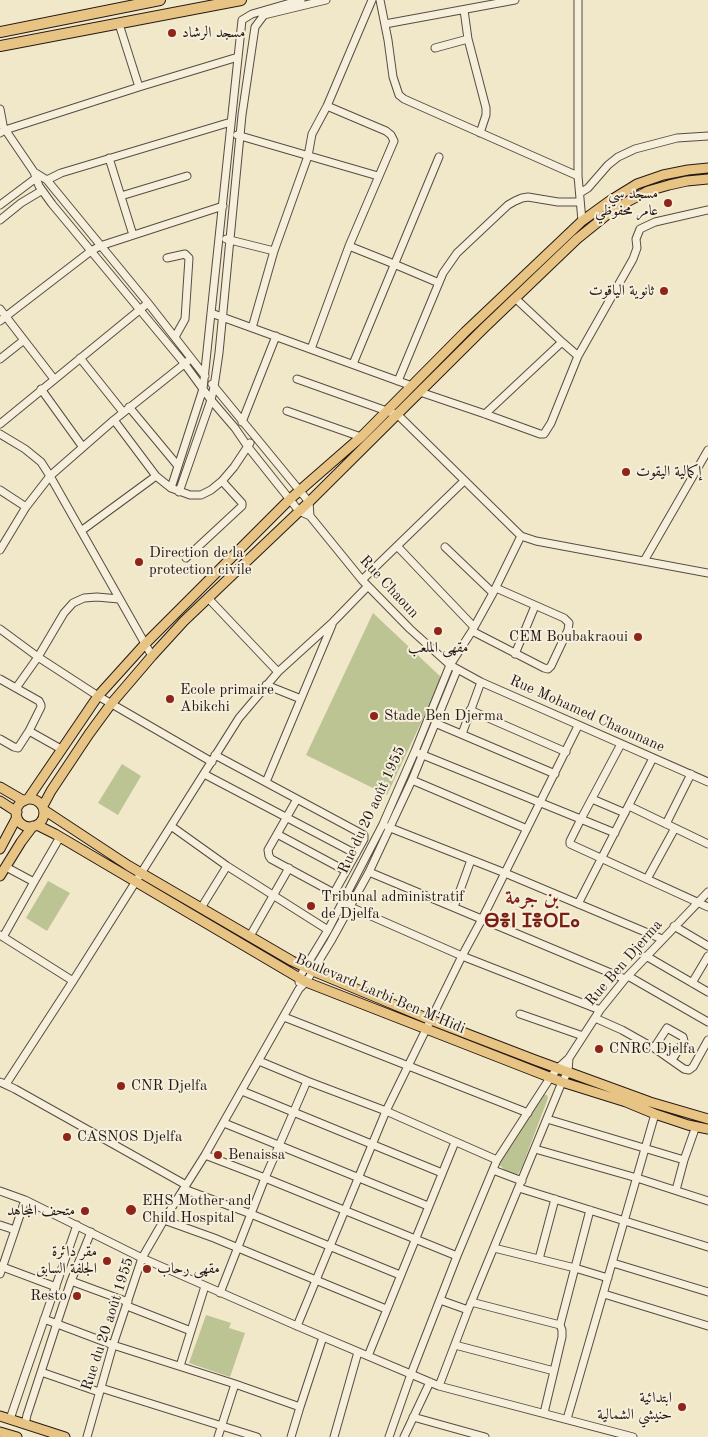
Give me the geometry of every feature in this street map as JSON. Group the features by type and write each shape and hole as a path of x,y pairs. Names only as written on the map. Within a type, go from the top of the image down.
{"highway":[{"path":"0,32 160,0"},
{"path":"0,46 241,0"}],"main road":[{"path":"0,849 17,815 18,808 26,800 98,696 145,644 290,499 361,437 465,332 582,221 637,184 663,175 708,168"},
{"path":"0,876 35,826 43,819 43,808 89,734 111,704 152,656 208,598 309,502 577,239 608,214 648,191 687,181 708,180"},
{"path":"0,787 26,800 36,800 43,808 141,873 309,969 431,1020 568,1072 650,1102 708,1119"},
{"path":"0,801 17,815 22,823 35,826"},
{"name":"Boulevard Larbi Ben M'Hidi","path":"35,826 60,837 303,980 550,1078 626,1102 655,1114 708,1129"},
{"path":"0,1416 65,1437"},
{"path":"0,1432 17,1437"}],"street":[{"path":"171,488 203,389 242,20 252,14 302,0"},
{"path":"179,492 214,387 223,317 240,136 255,27 264,15 326,0"},
{"path":"252,328 274,251 308,156 312,134 327,106 372,0"},
{"path":"380,0 392,77 399,94 409,102 578,176"},
{"path":"385,24 515,0"},
{"path":"578,0 578,176 582,221"},
{"path":"464,10 468,39 486,108 486,115 480,133"},
{"path":"119,24 138,87"},
{"path":"435,48 468,39"},
{"path":"2,128 238,56"},
{"path":"311,349 349,246 394,142 391,135 386,131 327,106"},
{"path":"0,109 2,128 35,175 41,190 141,310 299,511"},
{"path":"46,180 61,173 109,158 232,122"},
{"path":"230,133 378,176"},
{"path":"580,193 593,183 608,165 618,157 635,149 677,138 708,136"},
{"path":"353,364 439,157"},
{"path":"109,158 133,235"},
{"path":"35,175 46,180 309,502 310,516"},
{"path":"0,205 35,175"},
{"path":"121,196 187,176"},
{"path":"0,220 41,190"},
{"path":"398,381 438,283 448,264 457,253 508,205 522,198 558,202 580,202"},
{"path":"3,319 100,246 222,206"},
{"path":"420,392 544,434 551,424 578,356 633,259 636,239 640,229 655,222 708,210"},
{"path":"219,237 274,251"},
{"path":"349,246 438,283"},
{"path":"167,258 185,254 189,258 185,319 175,337"},
{"path":"515,298 578,356"},
{"path":"0,424 148,303"},
{"path":"0,309 3,319 24,340 54,379"},
{"path":"211,313 412,386"},
{"path":"242,422 276,336"},
{"path":"0,359 24,340"},
{"path":"485,414 562,342"},
{"path":"80,358 178,466"},
{"path":"0,550 26,507 50,476 82,446 192,358"},
{"path":"297,379 398,414 521,536 536,541 708,573"},
{"path":"41,390 82,446"},
{"path":"287,411 361,437"},
{"path":"114,420 156,476 171,488 190,495 201,495 222,481 255,436"},
{"path":"0,434 41,462 152,656"},
{"path":"644,561 708,450"},
{"path":"81,531 156,476"},
{"path":"186,558 242,506 242,503 222,481"},
{"path":"362,580 464,481"},
{"path":"0,490 26,507"},
{"name":"Rue Chaoun","path":"299,511 310,516 362,580 392,612 453,668"},
{"path":"453,668 521,536"},
{"path":"396,546 473,629 515,654 548,669 568,630 569,623 564,618 494,590 445,547"},
{"path":"368,586 333,622 278,672 239,718 74,981 3,1083 185,1187 400,1275"},
{"path":"16,688 38,658 64,613 74,603 84,598 97,596 119,599"},
{"path":"208,598 278,672"},
{"path":"515,654 536,606"},
{"path":"266,782 333,622"},
{"path":"0,629 38,658 111,704 214,758 266,782 364,835 364,839 334,893"},
{"name":"Rue Mohamed Chaounane","path":"453,668 578,726 708,782"},
{"name":"Rue du 20 août 1955","path":"87,1437 113,1345 142,1258 206,1155 299,989 435,723 453,668"},
{"name":"Rue du 20 août 1955","path":"309,969 350,907 369,872 412,780 419,753 453,668"},
{"path":"0,679 41,705 29,731 18,748 0,739"},
{"path":"462,734 481,682"},
{"path":"266,685 301,699"},
{"path":"470,710 566,752"},
{"path":"435,723 555,774"},
{"path":"297,1326 386,1111 578,726"},
{"path":"29,731 61,749"},
{"path":"621,744 581,819 570,844 708,907"},
{"path":"419,753 615,833"},
{"path":"578,904 652,758"},
{"path":"204,774 356,854"},
{"path":"666,824 691,774"},
{"path":"412,780 526,828"},
{"path":"296,799 268,850 271,859 334,893 350,907 462,956 600,1010"},
{"path":"592,799 625,813"},
{"path":"629,806 708,844"},
{"path":"383,824 662,939"},
{"path":"171,826 227,866 328,930"},
{"path":"647,879 675,828"},
{"path":"277,834 346,871"},
{"path":"60,837 1,936 74,981"},
{"path":"454,907 471,860"},
{"path":"201,908 227,866"},
{"path":"6,867 34,882"},
{"path":"250,936 289,868"},
{"path":"369,872 627,977 708,1022"},
{"name":"Rue Ben Djerma","path":"389,1437 456,1256 497,1160 550,1078 569,1058 600,1010 646,956 708,892"},
{"path":"674,926 708,946"},
{"path":"646,956 708,992"},
{"path":"692,983 708,956"},
{"path":"520,1014 583,1036"},
{"path":"284,1016 528,1113"},
{"path":"595,1018 622,1030 654,1048 680,1067 689,1070 693,1067 708,1040"},
{"path":"654,1048 667,1028 683,1037 684,1041 672,1060"},
{"name":"Rue Ben Djerma","path":"568,1072 569,1058"},
{"path":"259,1060 386,1111 497,1160"},
{"path":"439,1386 471,1302 562,1082 568,1072"},
{"path":"220,1292 265,1178 307,1080"},
{"path":"242,1091 442,1173"},
{"path":"567,1419 655,1114"},
{"path":"547,1119 684,1160"},
{"path":"224,1123 428,1206"},
{"path":"676,1190 696,1126"},
{"path":"368,1356 455,1142"},
{"path":"535,1149 637,1178 708,1201"},
{"path":"206,1155 456,1256"},
{"path":"492,1170 555,1199 708,1247"},
{"path":"0,1191 25,1200 142,1258 205,1286 439,1386 633,1437"},
{"path":"539,1259 555,1199"},
{"path":"25,1200 1,1269 56,1287"},
{"path":"544,1413 562,1337 560,1325 590,1210"},
{"path":"164,1220 238,1248 386,1309"},
{"path":"0,1225 15,1230"},
{"path":"10,1419 77,1225"},
{"path":"26,1424 71,1281 91,1232"},
{"path":"494,1248 576,1268 608,1278"},
{"path":"613,1263 708,1292"},
{"path":"71,1281 191,1331"},
{"path":"180,1366 205,1286"},
{"path":"604,1294 708,1326"},
{"path":"440,1300 468,1310"},
{"path":"471,1302 560,1325"},
{"path":"44,1319 113,1345 300,1407"},
{"path":"291,1437 323,1337"},
{"path":"455,1345 554,1371"},
{"path":"334,1437 358,1352"},
{"path":"41,1372 257,1437"},
{"path":"404,1437 430,1382"},
{"path":"218,1437 235,1384"},
{"path":"413,1417 486,1437"}],"green space":[{"name":"Stade Ben Djerma","path":"373,613 442,678 387,795 306,755"},
{"path":"122,764 141,776 118,815 98,803"},
{"path":"48,881 70,893 47,931 26,918"},
{"path":"544,1095 547,1095 548,1098 522,1167 518,1174 514,1175 505,1171 500,1165 501,1160"},
{"path":"206,1315 231,1323 229,1328 245,1333 230,1377 189,1363"}],"place":[{"name":"مسجد الرشاد","path":"172,33"},
{"name":"مسجد سي عامر محفوظي","path":"668,203"},
{"name":"ثانوية الياقوت","path":"664,291"},
{"name":"إكمالية اليقوت","path":"626,472"},
{"name":"Direction de la protection civile","path":"139,562"},
{"name":"مقهى الملعب","path":"438,631"},
{"name":"CEM Boubakraoui","path":"638,637"},
{"name":"Ecole primaire Abikchi","path":"170,699"},
{"name":"Stade Ben Djerma","path":"374,716"},
{"name":"Tribunal administratif de Djelfa","path":"311,906"},
{"name":"CNRC Djelfa","path":"599,1049"},
{"name":"CNR Djelfa","path":"121,1086"},
{"name":"CASNOS Djelfa","path":"67,1137"},
{"name":"Benaissa","path":"218,1155"},
{"name":"EHS Mother and Child Hospital","path":"131,1210"},
{"name":"متحف المجاهد","path":"85,1211"},
{"name":"مقر دائرة الجلفة السابق","path":"107,1261"},
{"name":"مقهى رحاب","path":"147,1269"},
{"name":"Resto","path":"77,1296"},
{"name":"ابتدائية حنيشي الشمالية","path":"682,1407"}],"district":[{"name":"بن جرمة ⴱⴻⵏ ⵊⴻⵔⵎⴰ","path":"532,910"}]}
